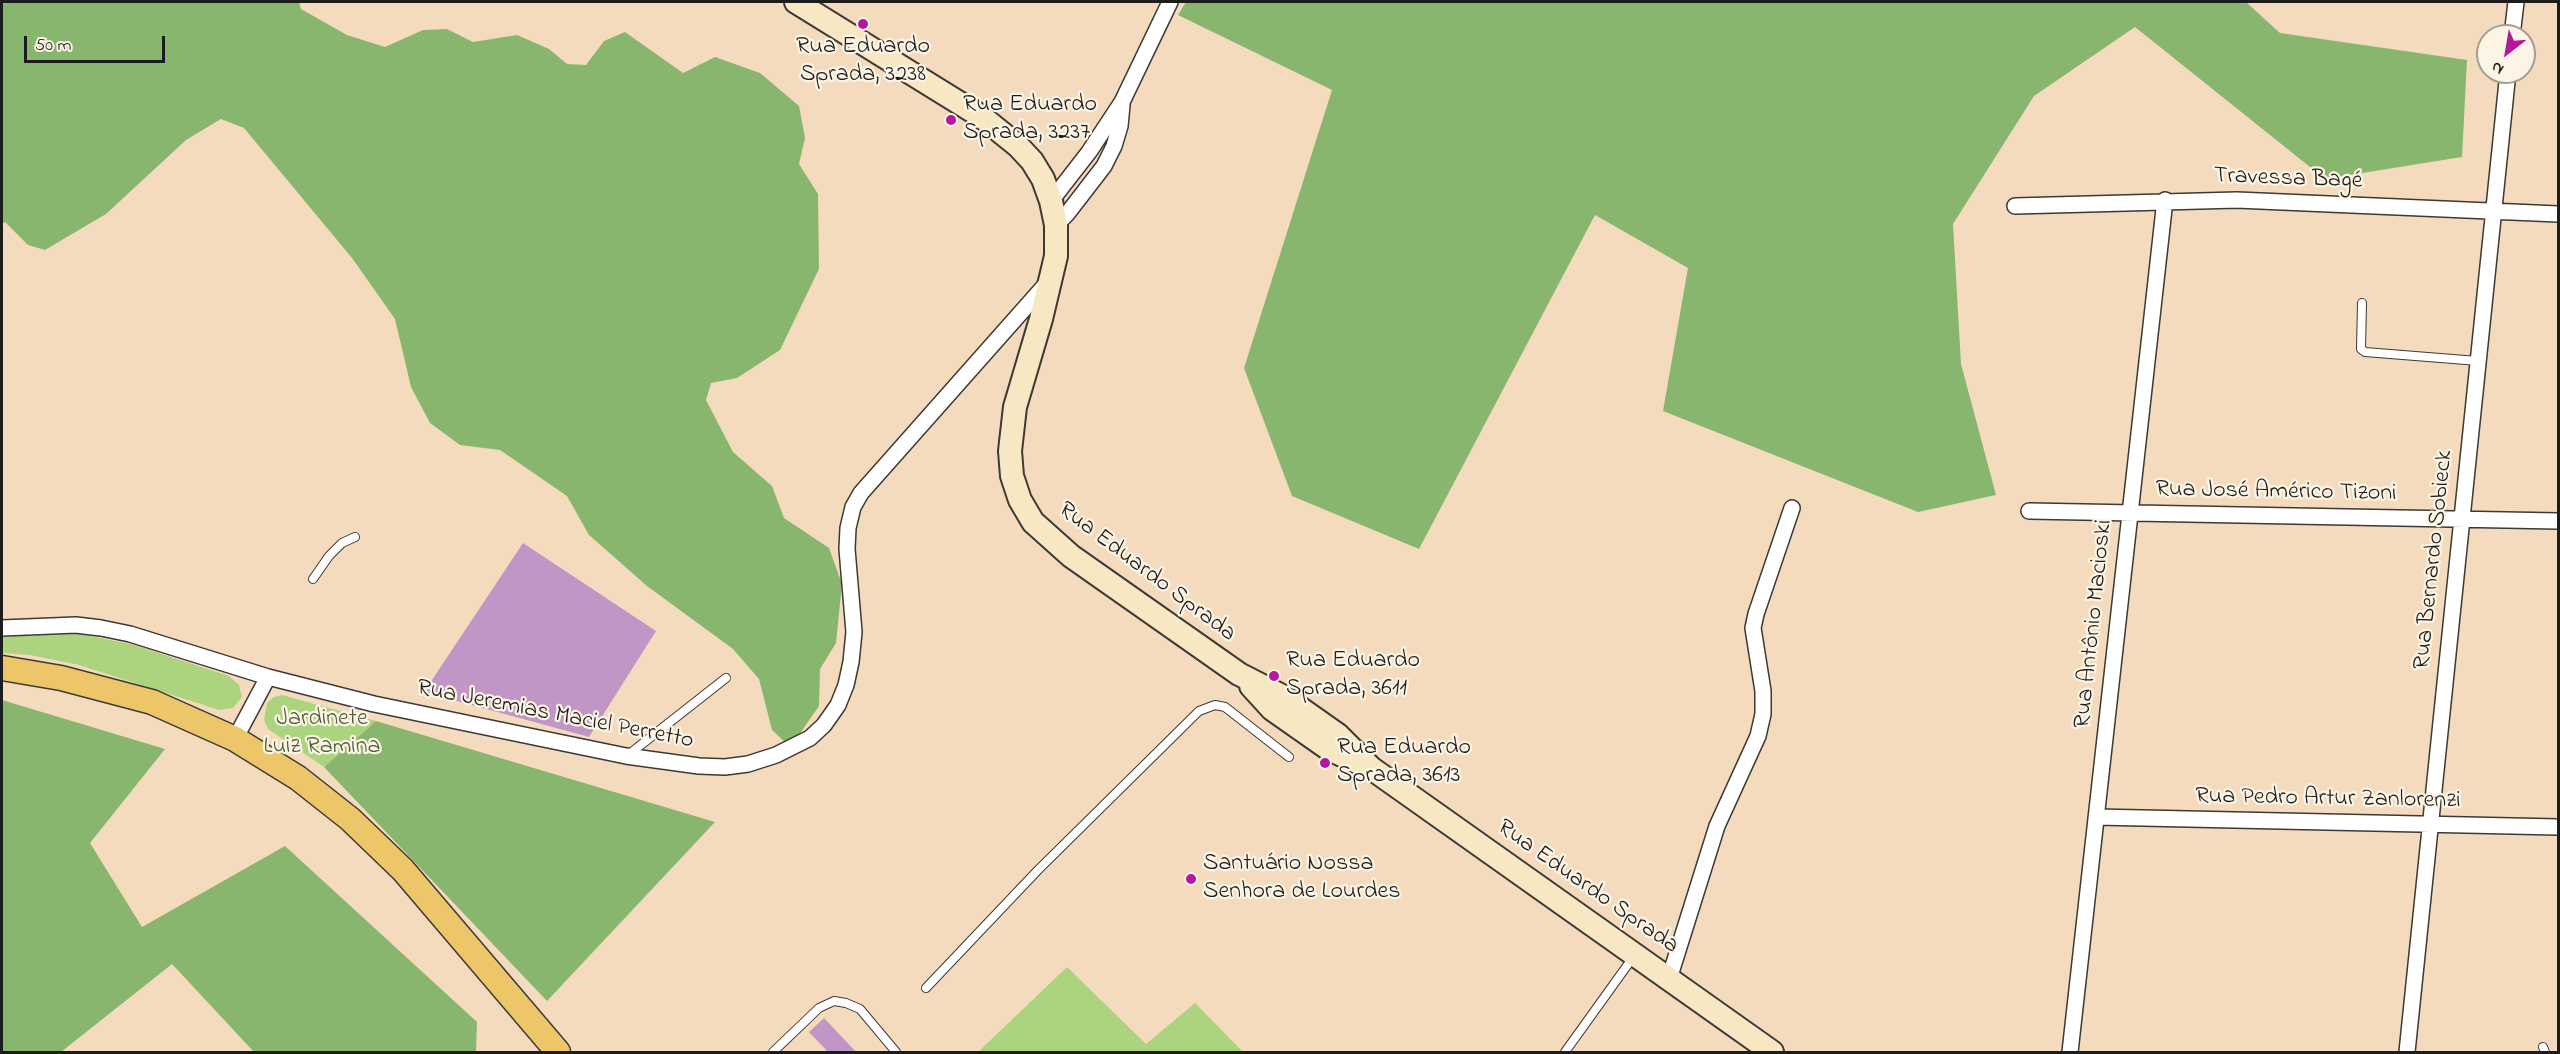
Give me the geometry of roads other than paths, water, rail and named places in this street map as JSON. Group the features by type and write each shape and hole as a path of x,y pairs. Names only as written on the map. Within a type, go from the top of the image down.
{"main road":[{"name":"Rua Eduardo Sprada","path":"796,2 999,130 1032,161 1043,179 1056,225 1056,256 1015,407 1010,451 1012,476 1020,500 1033,522 1064,550 1239,674 1284,696 1338,735 1371,768 1772,1053"},
{"path":"2,668 61,678 122,693 192,718 235,739 306,784 375,842 416,885 558,1053"}],"street":[{"path":"1051,201 1089,152 1122,102 1170,2"},
{"path":"2513,24 2516,2"},
{"name":"Rua Bernardo Sobieck","path":"2407,1053 2507,84"},
{"path":"1056,225 1104,166 1114,146 1120,126 1122,102"},
{"name":"Travessa Bagé","path":"2015,206 2165,200 2237,200 2559,214"},
{"name":"Rua Antônio Macioski","path":"2070,1053 2165,200"},
{"name":"Rua Jeremias Maciel Perretto","path":"2,628 76,625 101,628 130,634 268,677 374,704 626,756 699,766 748,764 793,748 810,738 824,725 838,705 851,662 854,632 847,549 848,528 853,507 872,479 1052,277"},
{"path":"1669,979 1708,850 1758,736 1763,714 1763,691 1754,647 1756,614 1792,508"},
{"name":"Rua José Américo Tizoni","path":"2029,510 2559,521"},
{"path":"235,739 268,677"},
{"name":"Rua Pedro Artur Zanlorenzi","path":"2096,817 2559,828"}],"lane":[{"path":"2362,303 2361,349 2365,352 2478,361"},
{"path":"313,579 329,556 342,543 355,537"},
{"path":"626,756 726,678"},
{"path":"926,988 1038,870 1199,711 1215,705 1225,707 1288,757"},
{"path":"1565,1053 1635,955"},
{"path":"773,1053 819,1008 834,1001 846,1003 860,1010 896,1053"}],"place":[{"name":"Rua Eduardo Sprada, 3238","path":"863,24"},
{"name":"Rua Eduardo Sprada, 3237","path":"951,120"},
{"name":"Rua Eduardo Sprada, 3611","path":"1274,676"},
{"name":"Rua Eduardo Sprada, 3613","path":"1325,763"},
{"name":"Santuário Nossa Senhora de Lourdes","path":"1191,879"}],"park label":[{"name":"Jardinete Luiz Ramina","path":"322,734"}]}
